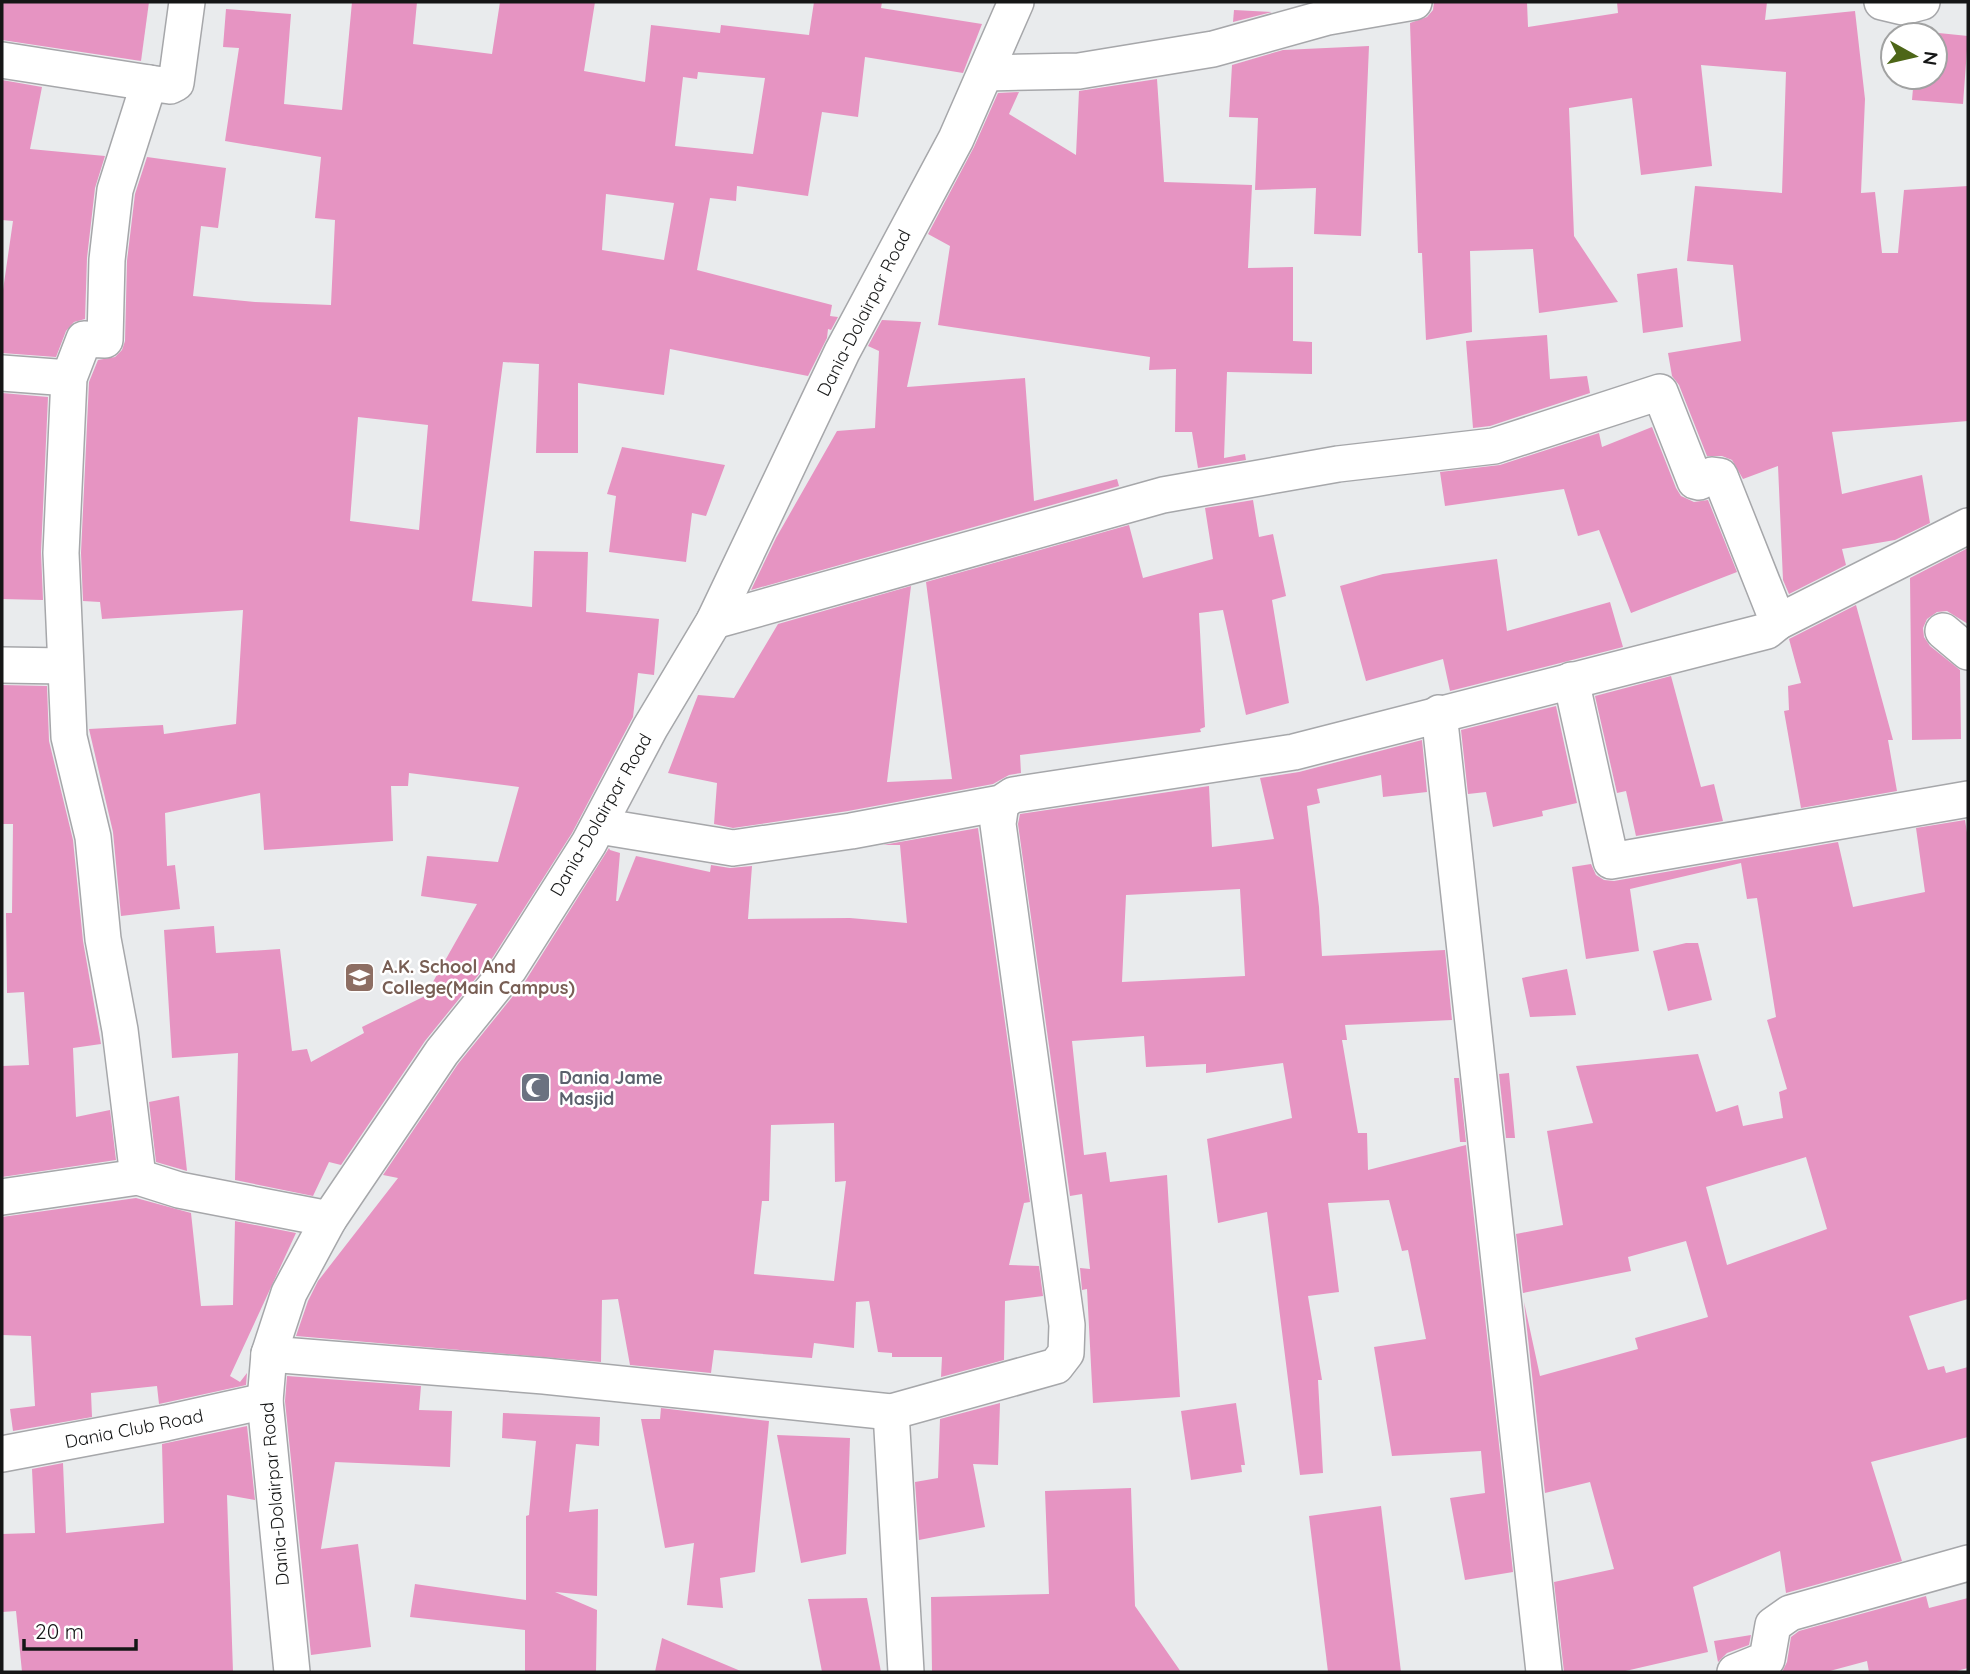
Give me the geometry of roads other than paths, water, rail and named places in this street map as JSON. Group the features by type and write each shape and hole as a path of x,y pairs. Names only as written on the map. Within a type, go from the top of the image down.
{"street":[{"path":"2,60 170,86 176,83 187,2"},
{"name":"Dania-Dolairpar Road","path":"292,1672 265,1401 269,1354 289,1293 329,1219 443,1052 509,969 599,825 650,728 714,621 842,352 956,139 1016,2"},
{"path":"986,72 1079,71 1213,49 1328,17 1414,2"},
{"path":"1882,2 1903,7 1922,2"},
{"path":"138,1177 120,1030 103,939 93,837 69,737 61,553 69,378 84,339 105,340 107,260 115,190 149,83"},
{"path":"2,373 69,378"},
{"path":"714,621 1163,495 1338,464 1494,446 1660,392 1695,481 1699,482 1712,475 1720,476 1778,622"},
{"path":"599,825 733,848 850,831 1000,803 1013,795 1294,752 1767,631 1778,622 1968,526"},
{"path":"2,665 65,666"},
{"path":"1571,680 1611,861 1968,799"},
{"path":"1438,713 1545,1672"},
{"path":"269,1354 544,1376 891,1412 1056,1366 1066,1353 1066,1325 998,824 1000,803"},
{"path":"2,1197 138,1177 179,1190 329,1219"},
{"name":"Dania Club Road","path":"2,1454 265,1401"},
{"path":"891,1412 906,1672"},
{"path":"1735,1672 1767,1659 1773,1625 1790,1613 1968,1563"}],"place":[{"name":"A.K. School And College(Main Campus)","path":"359,977"},
{"name":"Dania Jame Masjid","path":"536,1088"}]}
